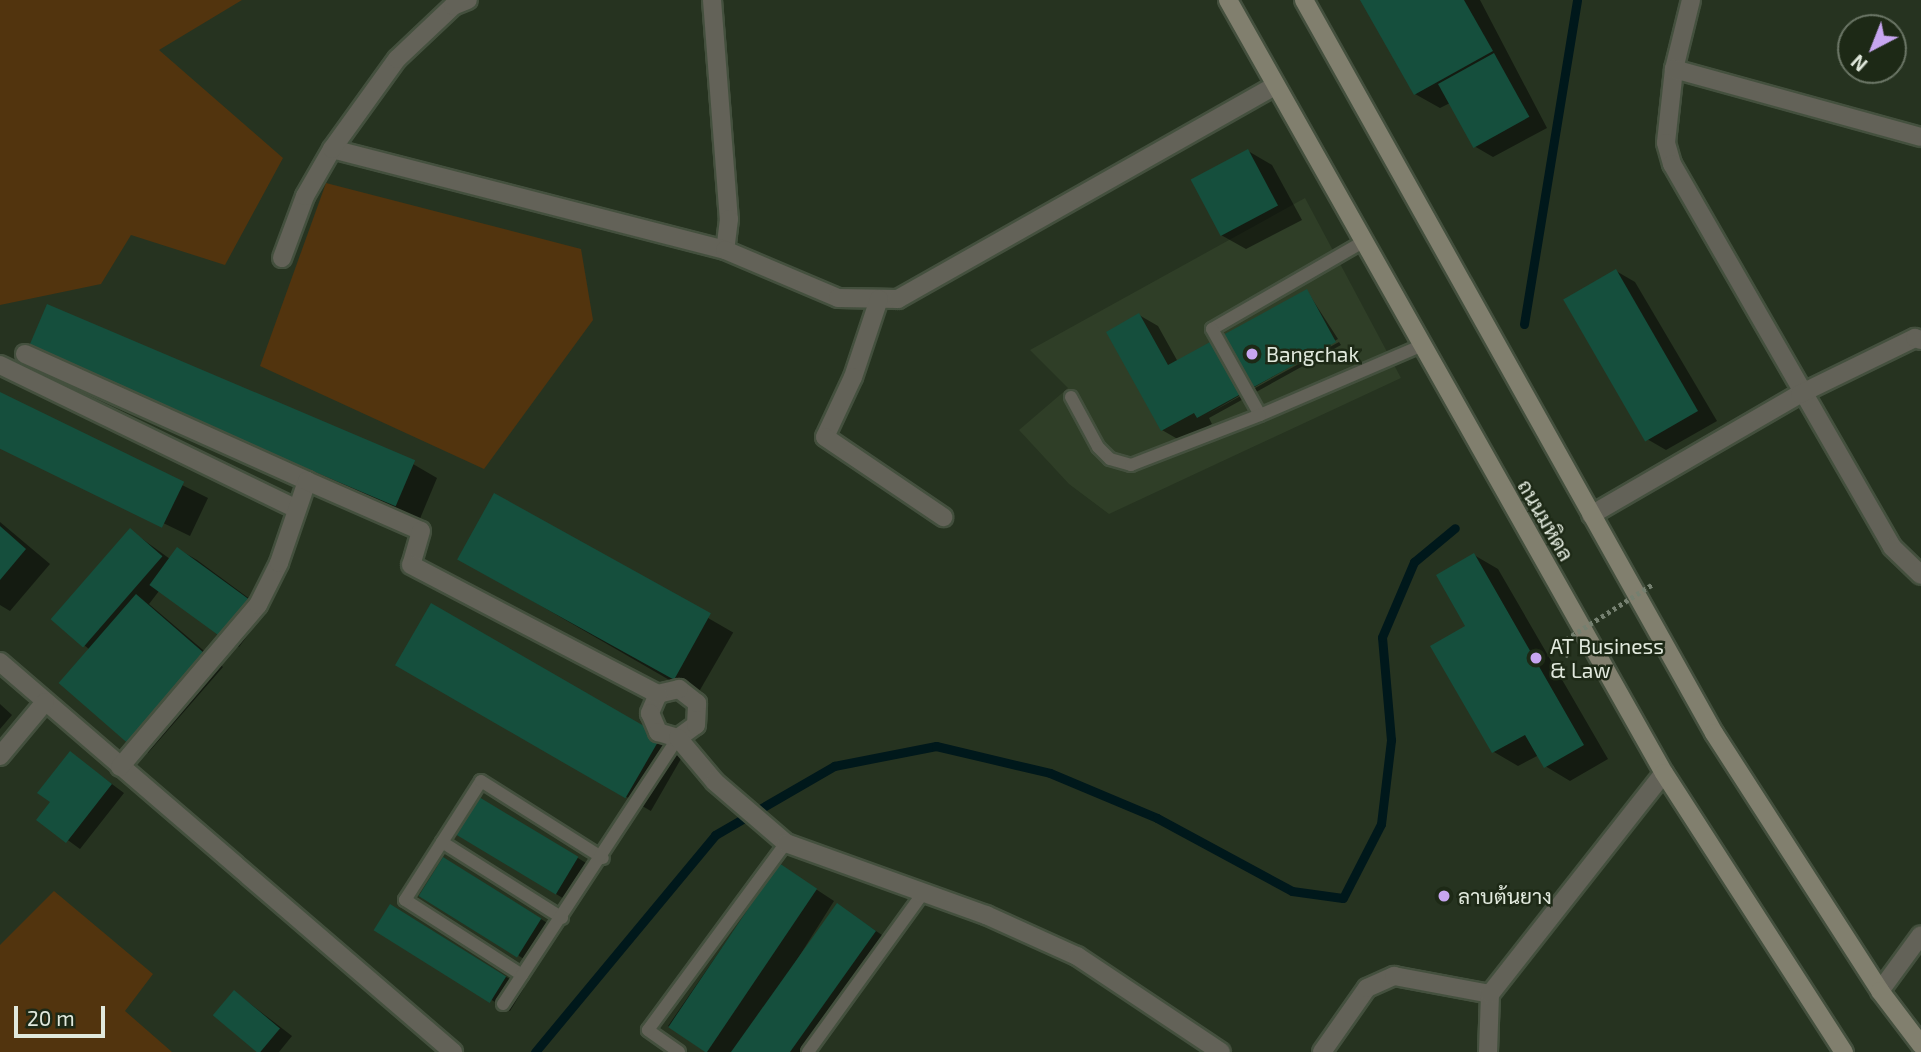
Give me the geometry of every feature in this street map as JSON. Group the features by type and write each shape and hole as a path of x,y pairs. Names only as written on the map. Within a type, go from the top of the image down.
{"main road":[{"name":"ถนนมหิดล","path":"1228,0 1361,243 1664,773 1844,1052"},
{"name":"ถนนมหิดล","path":"1304,0 1714,733 1881,991 1921,1045"}],"street":[{"path":"282,258 305,196 332,149 397,59 453,6 468,0"},
{"path":"712,0 729,219 725,250"},
{"path":"1691,0 1674,69 1666,143 1672,164 1800,394 1892,547 1921,575"},
{"path":"1674,69 1921,137"},
{"path":"332,149 725,250 838,298 898,299 1275,86"},
{"path":"879,299 853,377 825,437 943,517"},
{"path":"1591,514 1800,394 1915,338 1921,340"},
{"path":"25,354 421,531 411,565 658,694 679,689 697,703 696,725 678,738"},
{"path":"0,365 297,509"},
{"path":"120,767 258,605 279,563 307,481"},
{"path":"0,662 453,1052"},
{"path":"658,694 650,713 658,732 678,738 715,782 780,838 924,892 1077,956 1221,1052"},
{"path":"0,756 45,702"},
{"path":"1488,1052 1490,994 1664,773"},
{"path":"1881,991 1921,935"},
{"path":"1322,1052 1367,988 1394,976 1490,994"}],"lane":[{"path":"1260,415 1212,329 1361,243"},
{"path":"1071,397 1098,447 1110,458 1131,465 1260,415 1420,346"},
{"path":"503,1004 603,858 678,738"},
{"path":"522,975 405,900 481,781 603,858"},
{"path":"679,1052 648,1030 780,838"},
{"path":"442,842 562,918"},
{"path":"808,1052 924,892"}],"path":[{"path":"1554,647 1653,584"}],"shaded area":[{"path":"0,0 242,0 159,50 283,158 225,265 131,235 101,284 0,305"},
{"path":"326,183 581,249 593,320 484,469 260,366"},
{"path":"1305,198 1401,378 1109,514 1069,484 1019,430 1068,388 1030,350"},
{"path":"54,891 153,974 125,1011 172,1052 0,1052 0,945"}],"building":[{"path":"1360,0 1464,0 1493,51 1414,95"},
{"path":"1494,53 1529,117 1473,148 1438,84"},
{"path":"1248,149 1278,206 1221,236 1191,180"},
{"path":"1616,269 1698,411 1645,442 1563,300"},
{"name":"Bangchak","path":"1307,289 1336,342 1197,418 1194,413 1161,431 1106,332 1139,313 1168,365"},
{"path":"47,304 415,460 396,506 27,350"},
{"path":"0,392 184,482 162,528 0,449"},
{"path":"494,493 711,613 674,680 457,559"},
{"path":"0,526 26,549 0,580"},
{"path":"130,528 162,556 83,648 51,619"},
{"path":"177,547 248,599 221,637 149,585"},
{"path":"1474,553 1584,745 1544,768 1525,735 1492,753 1430,646 1465,626 1436,575"},
{"path":"136,594 205,654 128,743 59,683"},
{"path":"431,603 661,736 625,798 395,665"},
{"path":"70,751 112,784 66,843 36,820 50,802 37,793"},
{"path":"479,797 578,857 556,894 456,835"},
{"path":"443,857 541,918 517,957 419,896"},
{"path":"779,863 817,889 707,1052 668,1027"},
{"path":"837,903 876,931 790,1052 731,1052"},
{"path":"390,904 506,977 490,1003 374,930"},
{"path":"234,990 280,1029 260,1052 257,1052 213,1015"}],"waterway":[{"path":"1524,324 1577,0"},
{"path":"535,1052 715,835 834,766 936,746 1050,773 1157,818 1292,891 1343,898 1381,824 1391,740 1382,637 1414,562 1455,528"}],"place":[{"name":"Bangchak","path":"1252,354"},
{"name":"AT Business & Law","path":"1536,658"},
{"name":"ลาบต้นยาง","path":"1444,896"}]}
